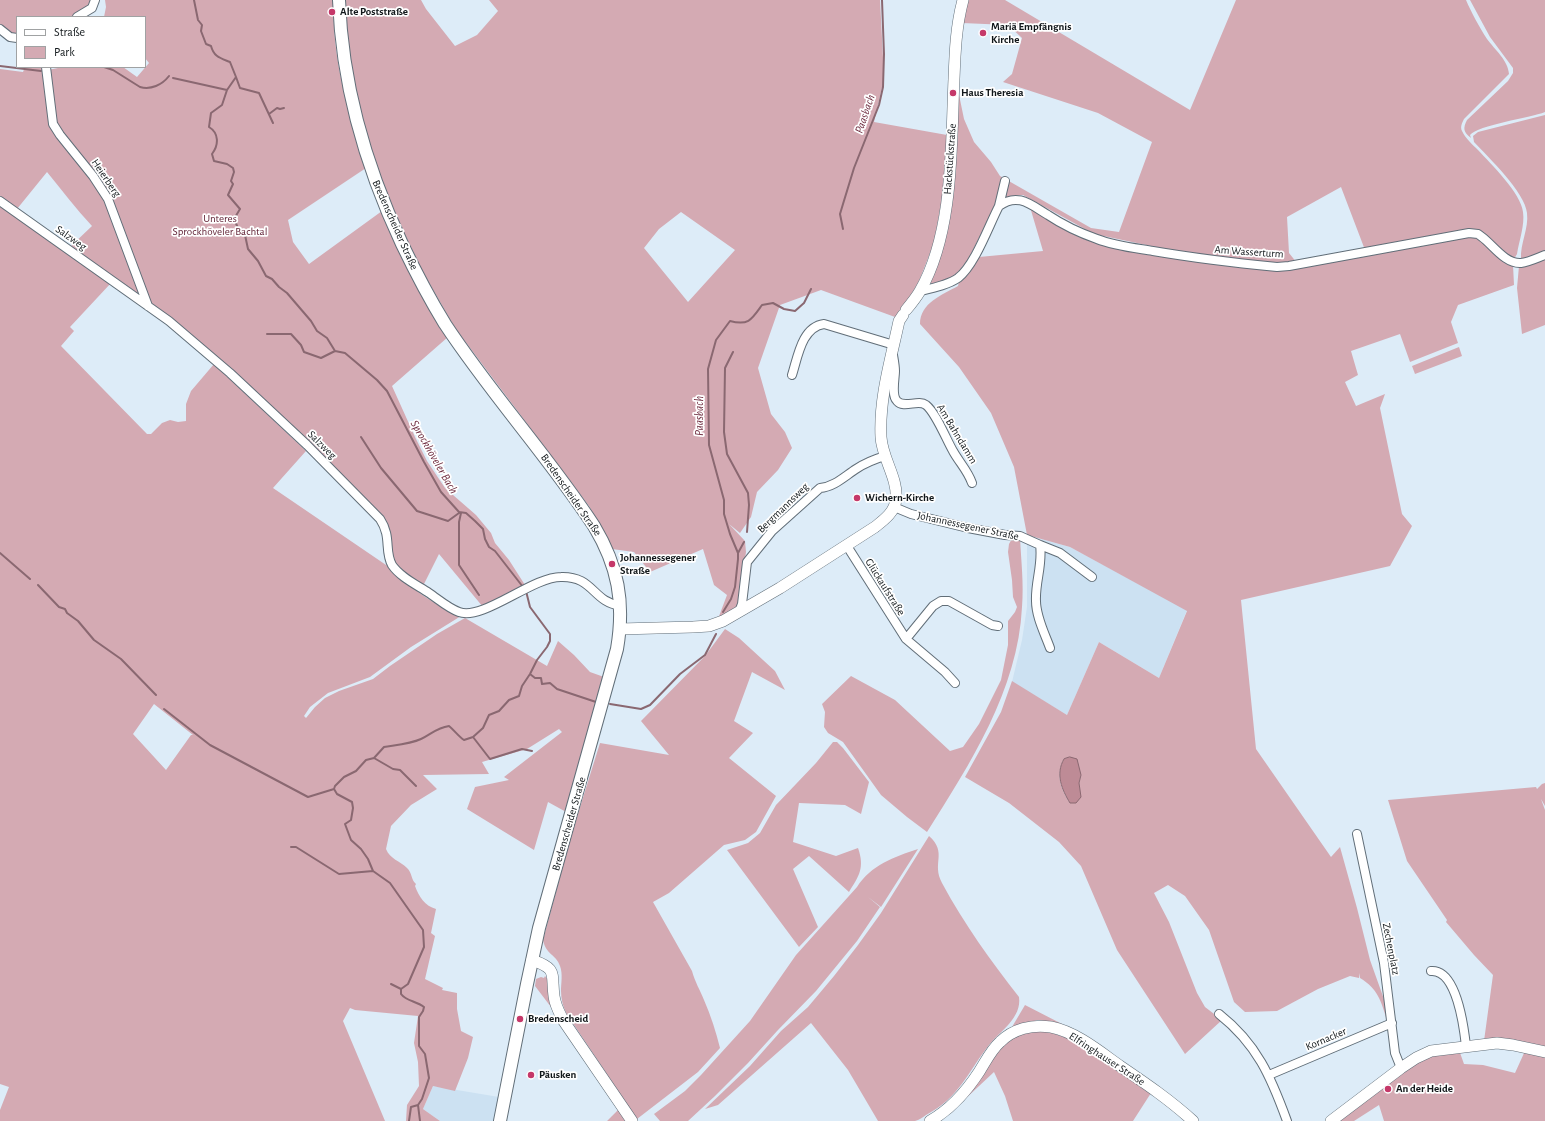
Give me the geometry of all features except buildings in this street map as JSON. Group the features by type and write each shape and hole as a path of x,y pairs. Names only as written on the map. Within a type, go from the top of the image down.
{"main road":[{"name":"Bredenscheider Straße","path":"339,0 341,40 349,93 366,153 390,219 420,280 448,328 594,526 602,539 617,578 621,606 620,629 612,671 541,922 500,1121"}],"street":[{"path":"79,16 92,8 95,0"},
{"name":"Hackstückstraße","path":"894,507 896,500 896,489 881,439 881,409 899,321 920,291 934,261 938,247 947,199 952,152 955,48 957,30 964,0"},
{"path":"0,29 10,37 16,38"},
{"name":"Heierberg","path":"46,68 53,124 93,176 108,199 148,306"},
{"path":"920,291 947,283 957,278 965,271 999,206 1005,181"},
{"name":"Am Wasserturm","path":"999,206 1011,199 1018,199 1074,229 1097,239 1123,246 1199,259 1271,266 1302,264 1469,233 1478,234 1504,257 1514,262 1520,263 1545,255"},
{"name":"Salzweg","path":"0,201 169,321 230,373 307,445 380,519 386,531 390,560 398,572 452,609 464,613 475,612 494,605 529,586 549,578 559,576 579,579 591,587 604,601 611,605 621,606"},
{"path":"792,375 801,347 809,330 816,325 824,324 893,349"},
{"name":"Am Bahndamm","path":"893,349 895,400 898,403 922,403 927,406 939,424 952,450 969,475 972,483"},
{"name":"Bergmannsweg","path":"739,612 742,604 747,562 772,531 820,488 828,487 858,468 886,456"},
{"path":"620,629 702,627 724,621 847,546 875,527 887,517 894,507"},
{"name":"Johannessegener Straße","path":"894,507 911,514 961,527 1020,536 1060,553 1092,577"},
{"path":"1040,545 1041,565 1036,601 1039,619 1050,648"},
{"name":"Glückaufstraße","path":"847,546 906,639 945,672 955,683"},
{"name":"Glückaufstraße","path":"906,639 933,606 941,601 949,601 992,625 998,626"},
{"name":"Zechenplatz","path":"1357,834 1384,963 1395,1053 1401,1068"},
{"path":"532,960 544,964 549,968 554,980 555,1003 563,1020 632,1121"},
{"path":"1431,971 1437,971 1444,975 1449,981 1464,1025 1466,1046"},
{"path":"1218,1014 1229,1022 1256,1053 1269,1075 1287,1121"},
{"name":"Kornacker","path":"1269,1075 1392,1023"},
{"name":"Elfringhauser Straße","path":"930,1121 956,1102 995,1048 1005,1038 1024,1028 1043,1026 1057,1029 1081,1040 1172,1102 1193,1121"},
{"path":"1331,1121 1401,1068 1416,1058 1431,1051 1501,1043 1545,1052"}],"shaded area":[{"path":"1027,535 1070,547 1187,610 1159,678 1099,642 1067,715 1012,682 1022,640 1027,607"},
{"path":"1070,757 1077,759 1081,775 1079,783 1081,797 1076,803 1070,803 1064,793 1060,776 1061,765 1064,759"},
{"path":"433,1086 499,1097 494,1121 440,1121 423,1109"}],"green space":[{"path":"0,0 91,0 85,10 76,16 16,16 16,35 0,26"},
{"name":"Unteres Sprockhöveler Bachtal","path":"105,0 334,0 335,43 342,85 366,168 288,220 293,242 309,264 382,211 427,305 448,337 392,386 427,461 445,488 476,515 491,533 495,543 509,560 525,585 521,586 521,588 483,607 439,554 423,586 402,571 396,564 393,557 387,524 185,332 148,301 118,220 53,124 48,70 58,68 124,68 137,77 149,63 146,59 146,16 104,16 106,7"},
{"path":"346,0 421,0 426,9 455,46 477,35 498,11 489,0 880,0 883,83 874,122 947,135 943,193 934,243 919,281 907,302 895,317 821,290 780,305 758,368 771,414 785,432 792,448 778,470 757,492 751,517 740,533 729,524 745,541 746,552 738,609 718,619 727,595 714,585 703,549 650,572 634,552 612,549 589,506 455,328 424,274 391,206 377,172 361,120 346,44","holes":["681,212 735,250 688,302 644,248 659,229"]},
{"path":"965,0 1005,0 1190,110 1236,0 1466,0 1487,39 1504,60 1509,74 1464,119 1461,130 1467,139 1505,179 1521,204 1523,222 1517,254 1514,259 1474,231 1365,250 1341,187 1287,217 1289,253 1297,263 1282,264 1194,255 1094,234 1023,195 1010,196 996,203 968,260 955,276 932,284 930,282 931,278 941,254 957,85 964,119 974,142 991,162 1000,176 1091,228 1119,232 1152,142 1098,113 1003,82 1012,74 1022,38 1008,25 962,23"},
{"path":"1470,0 1545,0 1545,112 1483,128 1470,135 1471,138 1464,130 1467,120 1508,81 1513,73 1513,68 1490,37"},
{"path":"25,68 45,68 52,125 108,200 144,298 71,246 92,226 47,172 17,209 0,196 0,69 23,72"},
{"path":"1545,115 1545,253 1521,259 1527,219 1525,205 1520,195 1505,175 1474,142 1473,136 1478,132"},
{"path":"0,204 111,283 70,327 74,331 61,346 147,434 151,434 162,423 170,420 178,422 186,421 186,404 191,391 214,364 306,451 273,488 389,567 422,595 441,607 461,616 411,647 370,677 328,693 310,707 304,716 306,718 325,698 339,691 373,679 437,634 465,618 547,666 558,641 590,672 604,677 568,813 548,802 534,850 467,809 475,787 509,780 504,777 562,732 559,729 527,749 482,762 489,774 423,775 437,789 411,805 391,826 386,849 393,858 409,870 416,884 415,886 418,894 429,906 436,909 431,933 435,936 425,979 443,988 442,990 457,993 457,1009 461,1031 473,1037 468,1058 455,1091 433,1086 423,1109 440,1121 406,1121 407,1105 419,1086 418,1062 414,1043 418,1016 355,1010 350,1008 343,1021 385,1121 0,1121 0,1110 9,1087 0,1084","holes":["154,704 193,735 191,735 166,770 133,734"]},
{"path":"1030,207 1092,240 1271,270 1470,235 1483,242 1513,265 1514,285 1458,305 1451,322 1458,343 1410,362 1400,334 1351,351 1358,375 1345,382 1356,406 1385,394 1380,408 1402,514 1412,526 1390,566 1241,600 1256,749 1331,857 1340,847 1370,960 1385,1002 1387,1020 1378,996 1366,982 1360,978 1359,973 1359,978 1350,976 1318,989 1277,1011 1245,1012 1234,1002 1209,930 1185,896 1168,885 1154,893 1169,922 1197,993 1205,1007 1222,1020 1185,1054 1117,950 1081,866 1059,842 1009,803 965,777 1001,712 1012,681 1067,715 1099,642 1159,678 1187,611 1070,547 1027,535 1014,467 991,413 959,367 920,324 921,317 928,305 939,296 958,286 959,282 979,257 1043,251","holes":["1064,759 1081,775 1079,783 1080,797 1070,803 1060,782 1060,770"]},
{"path":"1545,258 1545,325 1522,334 1517,288 1519,266"},
{"path":"1459,347 1462,356 1415,374 1412,366"},
{"path":"1013,537 1020,537 1023,590 1019,638 1012,668 1002,697 975,753 927,832 881,795 843,742 828,733 824,727 825,712 822,704 851,676 895,700 950,751 963,747 979,724 1001,680 1008,645 1008,621 1017,607 1013,597 1008,552 1009,544"},
{"path":"725,629 739,638 775,671 785,690 752,672 734,721 753,733 729,758 776,796 756,832 745,840 724,845 669,893 653,902 692,971 707,1006 720,1048 698,1072 637,1119 566,1013 561,997 561,969 556,959 546,949 543,940 571,836 600,743 669,755 641,721 705,656"},
{"path":"833,742 837,742 843,748 869,782 861,814 845,805 799,803 793,842 836,856 858,848 861,866 860,872 849,892 809,856 793,869 818,927 799,947 727,850 748,843 760,833 776,805 816,763"},
{"path":"1545,783 1545,806 1541,799 1545,810 1545,1050 1484,1041 1493,975 1446,922 1447,920 1407,861 1388,800 1536,787 1537,789"},
{"path":"929,836 938,848 939,876 950,898 978,942 1019,997 1019,1005 1014,1018 981,1055 962,1084 938,1108 916,1121 878,1121 848,1070 811,1023 718,1105 705,1109 750,1066 781,1031 808,1007 834,976 881,913"},
{"path":"918,849 881,907 868,897 880,907 857,941 816,991 715,1096 688,1121 660,1121 654,1114 685,1091 750,1021 796,955 863,879 876,867 900,855"},
{"path":"545,976 548,980 554,1011 535,986 536,979 541,977 544,978"},
{"path":"1025,1005 1062,1024 1038,1020 1012,1027"},
{"path":"1037,1031 1050,1032 1072,1040 1151,1093 1133,1121 1013,1121 1005,1096 994,1072 963,1101 992,1059 1004,1045 1017,1036"},
{"path":"1459,1050 1464,1064 1483,1065 1515,1073 1525,1051 1545,1056 1545,1121 1384,1121 1379,1105 1354,1121 1338,1121 1414,1065 1436,1054"},
{"path":"619,1109 626,1121 607,1121"}],"waterway":[{"name":"Sprockhöveler Bach","path":"194,0 198,20 202,25 201,31 206,44 211,46 214,53 218,57 230,62 236,77 227,90 222,105 211,113 209,127 215,132 217,139 216,147 212,154 214,161 227,164 233,168 234,172 231,181 233,184 228,195 240,209 234,219 238,228 245,235 248,249 258,261 266,276 272,279 287,293 311,321 317,331 327,338 335,351 345,353 377,380 387,391 441,492 459,512 466,513 483,529 485,539 489,547 495,551 523,587"},
{"name":"Paasbach","path":"843,229 840,214 854,168 879,105 883,87 884,54 882,0"},
{"path":"0,66 16,68"},
{"path":"16,68 41,71"},
{"path":"107,68 144,88 156,86 169,76"},
{"path":"236,77 240,88 259,93 273,123"},
{"path":"173,78 227,90"},
{"path":"269,114 277,108 284,108"},
{"name":"Paasbach","path":"723,612 731,599 735,587 738,553 724,514 724,500 709,445 708,369 716,340 730,321 742,323 746,322 752,318 762,305 773,303 784,309 795,311 804,303 811,289"},
{"path":"267,334 291,334 301,345 304,352 321,358 335,351"},
{"path":"733,352 725,368 724,432 727,454 748,493 749,505 747,532"},
{"path":"361,437 381,468 417,511 448,521 459,513"},
{"path":"461,513 459,522 459,565 479,595"},
{"path":"738,553 744,542"},
{"path":"0,553 30,579"},
{"path":"38,585 59,607 65,609 67,613 78,621 94,640 121,659 156,695"},
{"name":"Sprockhöveler Bach","path":"420,1121 418,1105 422,1099 429,1078 425,1054 419,1046 419,1017 424,1007 418,1003 408,1000 401,994 401,989 408,984 424,947 423,930 390,883 373,871 368,859 361,849 351,840 345,824 351,820 353,808 352,802 337,794 334,789 344,777 356,771 366,760 374,758 384,747 417,741 437,730 449,726 464,740 473,737 483,728 489,715 499,711 509,700 519,696 522,686 550,641 550,634 530,607 526,591"},
{"name":"Paasbach","path":"610,704 641,709 650,705 680,674 705,655 716,634"},
{"name":"Paasbach","path":"530,674 535,678 541,678 542,684 550,683 557,689 596,702"},
{"path":"164,709 210,745 308,797 334,789"},
{"path":"473,737 490,759 522,749 532,751"},
{"path":"374,758 393,769 400,770 416,786"},
{"path":"291,847 296,847 339,874 373,871"},
{"path":"391,984 401,989"},
{"name":"Sprockhöveler Bach","path":"409,1121 411,1107 418,1105"}],"place":[{"name":"Alte Poststraße","path":"332,12"},
{"name":"Mariä Empfängnis Kirche","path":"983,33"},
{"name":"Haus Theresia","path":"953,93"},
{"name":"Wichern-Kirche","path":"857,498"},
{"name":"Johannessegener Straße","path":"612,564"},
{"name":"Bredenscheid","path":"520,1019"},
{"name":"Päusken","path":"531,1075"},
{"name":"An der Heide","path":"1388,1089"}]}
